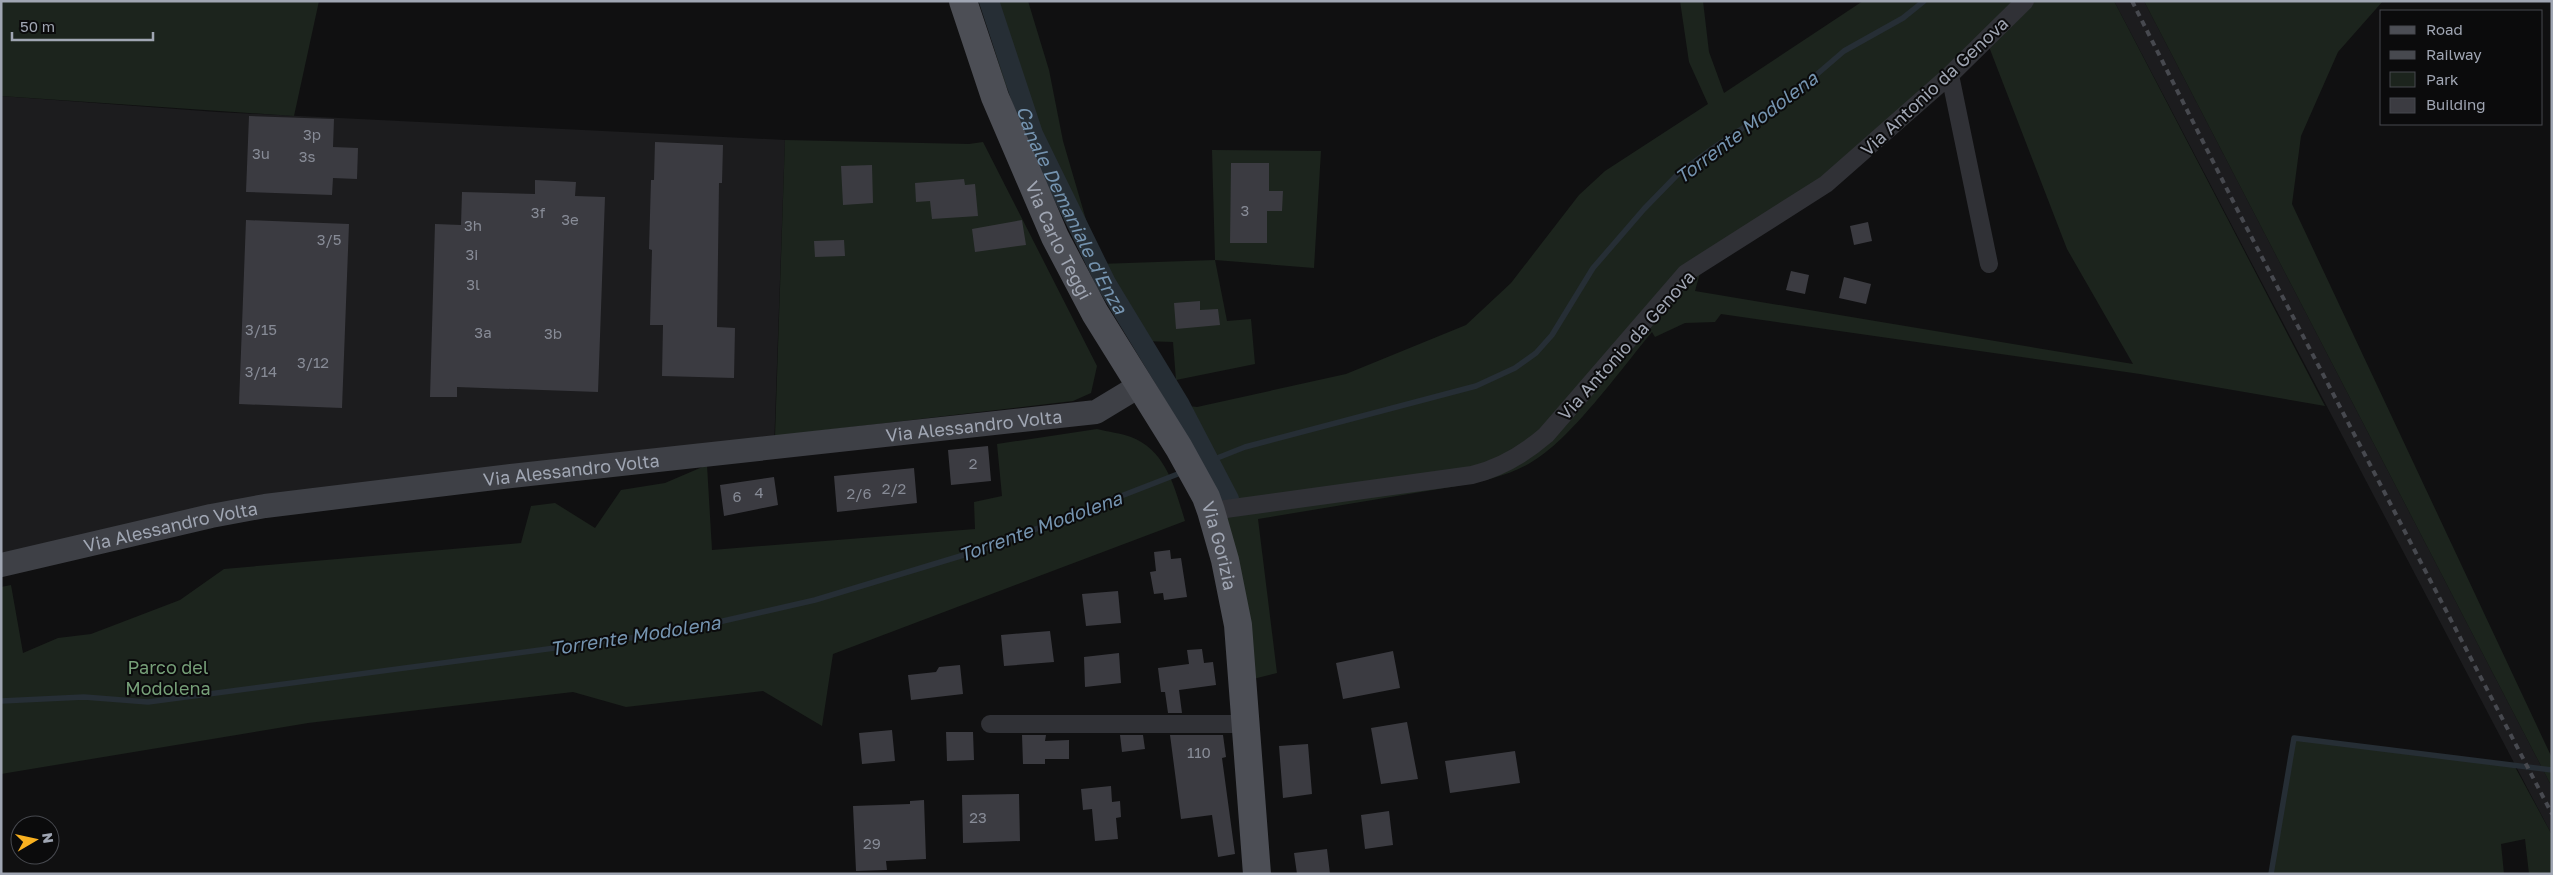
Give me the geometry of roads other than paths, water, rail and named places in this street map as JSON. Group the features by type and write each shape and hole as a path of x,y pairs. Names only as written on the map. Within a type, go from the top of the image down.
{"main road":[{"name":"Via Carlo Teggi","path":"963,1 995,97 1055,237 1095,313 1139,386"},
{"name":"Via Gorizia","path":"1139,386 1179,448 1208,504 1225,560 1238,625 1244,724 1257,874"}],"street":[{"name":"Via Antonio da Genova","path":"1208,504 1472,476 1486,472 1519,456 1546,435 1686,273 1826,184 1950,75 2025,1"},
{"path":"1950,75 1989,264"},
{"name":"Via Alessandro Volta","path":"1,565 211,516 265,506 511,476 1096,412 1139,386"},
{"path":"990,724 1244,724"}],"waterway":[{"name":"Canale Demaniale d'Enza","path":"989,1 1033,134 1106,283 1180,405 1229,499"},
{"name":"Torrente Modolena","path":"1197,466 1245,447 1476,386 1515,368 1536,353 1552,335 1593,268 1644,209 1679,173 1794,94 1844,51 1903,18 1924,1"},
{"name":"Torrente Modolena","path":"1,701 84,697 148,702 675,632 815,600 987,548 1183,472"},
{"path":"2271,874 2294,738 2552,770"}],"railway":[{"path":"2132,1 2240,215 2552,814"}],"park label":[{"name":"Parco del Modolena","path":"168,678"}]}
